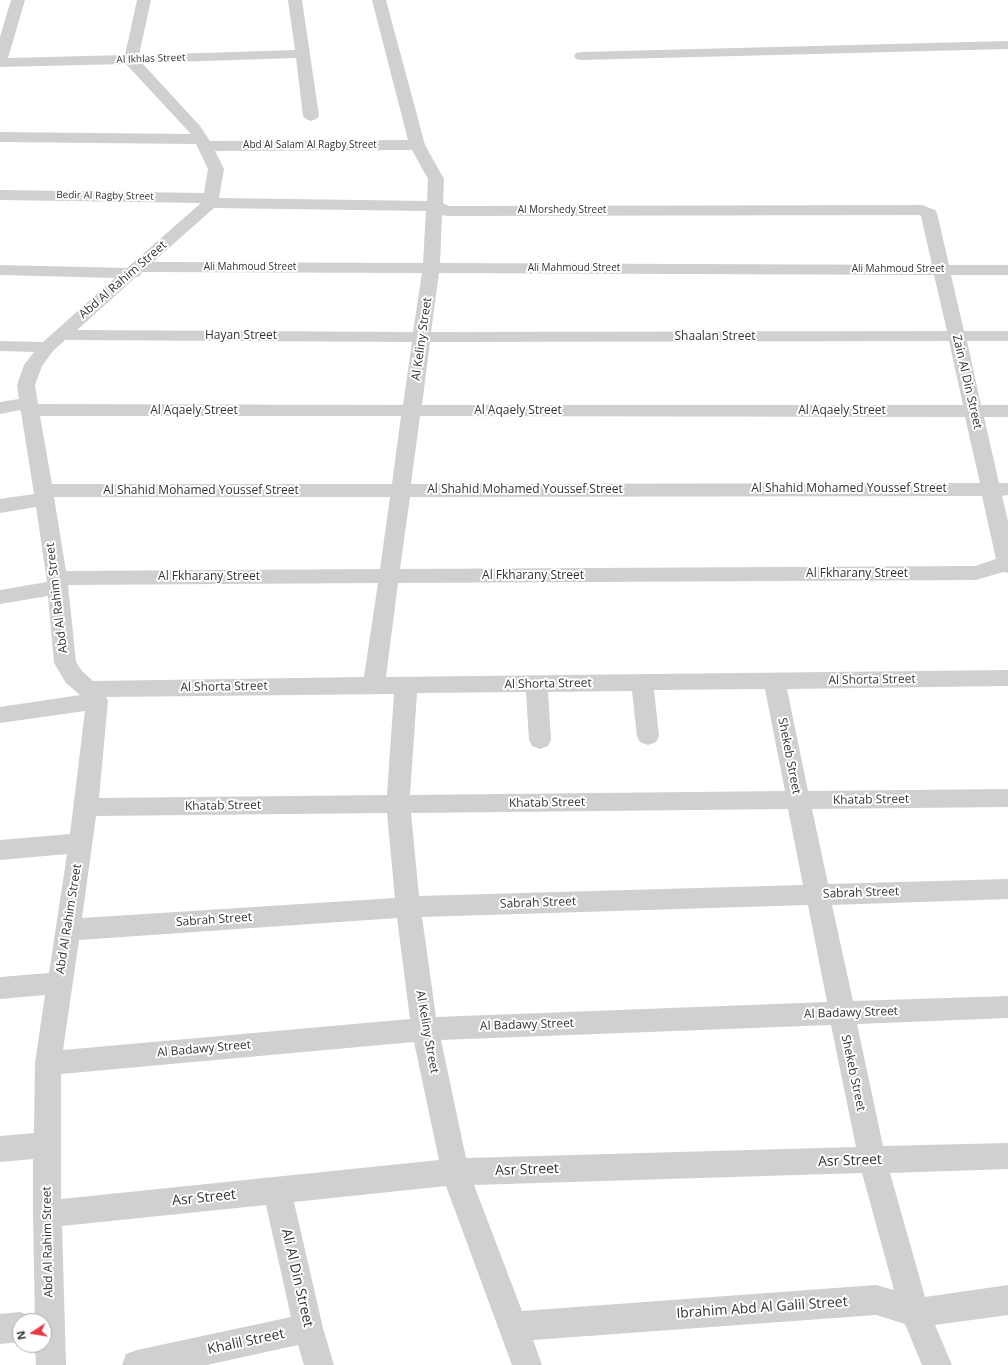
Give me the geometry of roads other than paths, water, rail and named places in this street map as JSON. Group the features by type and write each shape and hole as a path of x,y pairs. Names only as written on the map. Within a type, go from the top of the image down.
{"street":[{"path":"0,62 18,0"},
{"path":"144,0 131,60 195,129 216,168 210,201"},
{"path":"295,0 311,116"},
{"name":"Al Keliny Street","path":"374,686 431,268 436,179 417,145 379,0"},
{"path":"581,56 1008,45"},
{"name":"Al Ikhlas Street","path":"0,62 131,60 303,54"},
{"name":"Abd Al Salam Al Ragby Street","path":"0,137 417,145"},
{"name":"Bedir Al Ragby Street","path":"0,195 210,201"},
{"name":"Al Morshedy Street","path":"210,201 435,206 447,211 915,210"},
{"name":"Abd Al Rahim Street","path":"47,1313 48,1063 86,807 93,695 74,677 64,663 57,583 26,385 33,365 53,341 136,270 210,201"},
{"name":"Zain Al Din Street","path":"915,210 922,210 929,213 931,217 973,412 999,489 1008,564"},
{"name":"Ali Mahmoud Street","path":"0,270 431,268 1008,270"},
{"name":"Shaalan Street","path":"422,337 1008,336"},
{"name":"Hayan Street","path":"0,346 53,341 422,337"},
{"name":"Al Aqaely Street","path":"0,408 29,407 412,411 1008,411"},
{"name":"Al Shahid Mohamed Youssef Street","path":"0,506 43,495 400,491 999,489"},
{"name":"Al Fkharany Street","path":"0,597 57,583 389,576 976,573 1008,564"},
{"name":"Al Shorta Street","path":"0,715 93,695 406,685 1008,678"},
{"name":"Shekeb Street","path":"774,681 840,1013 872,1160 914,1313 937,1365"},
{"path":"642,682 648,736"},
{"path":"537,684 540,740"},
{"name":"Al Keliny Street","path":"406,685 398,804 408,907 425,1029 455,1172 527,1365"},
{"name":"Khatab Street","path":"86,807 1008,798"},
{"path":"0,850 81,842"},
{"name":"Sabrah Street","path":"68,930 408,907 1008,889"},
{"path":"0,988 60,983"},
{"name":"Al Badawy Street","path":"48,1063 425,1029 1008,1007"},
{"path":"0,1149 47,1145"},
{"name":"Asr Street","path":"47,1214 455,1172 1008,1156"},
{"name":"Ali Al Din Street","path":"277,1191 308,1328 319,1365"},
{"name":"Ibrahim Abd Al Galil Street","path":"513,1327 876,1300 895,1305 914,1313"},
{"path":"914,1313 1008,1300"},
{"path":"0,1328 12,1327"},
{"name":"Khalil Street","path":"137,1365 308,1328"},
{"name":"Abd Al Rahim Street","path":"50,1353 51,1365"}]}
